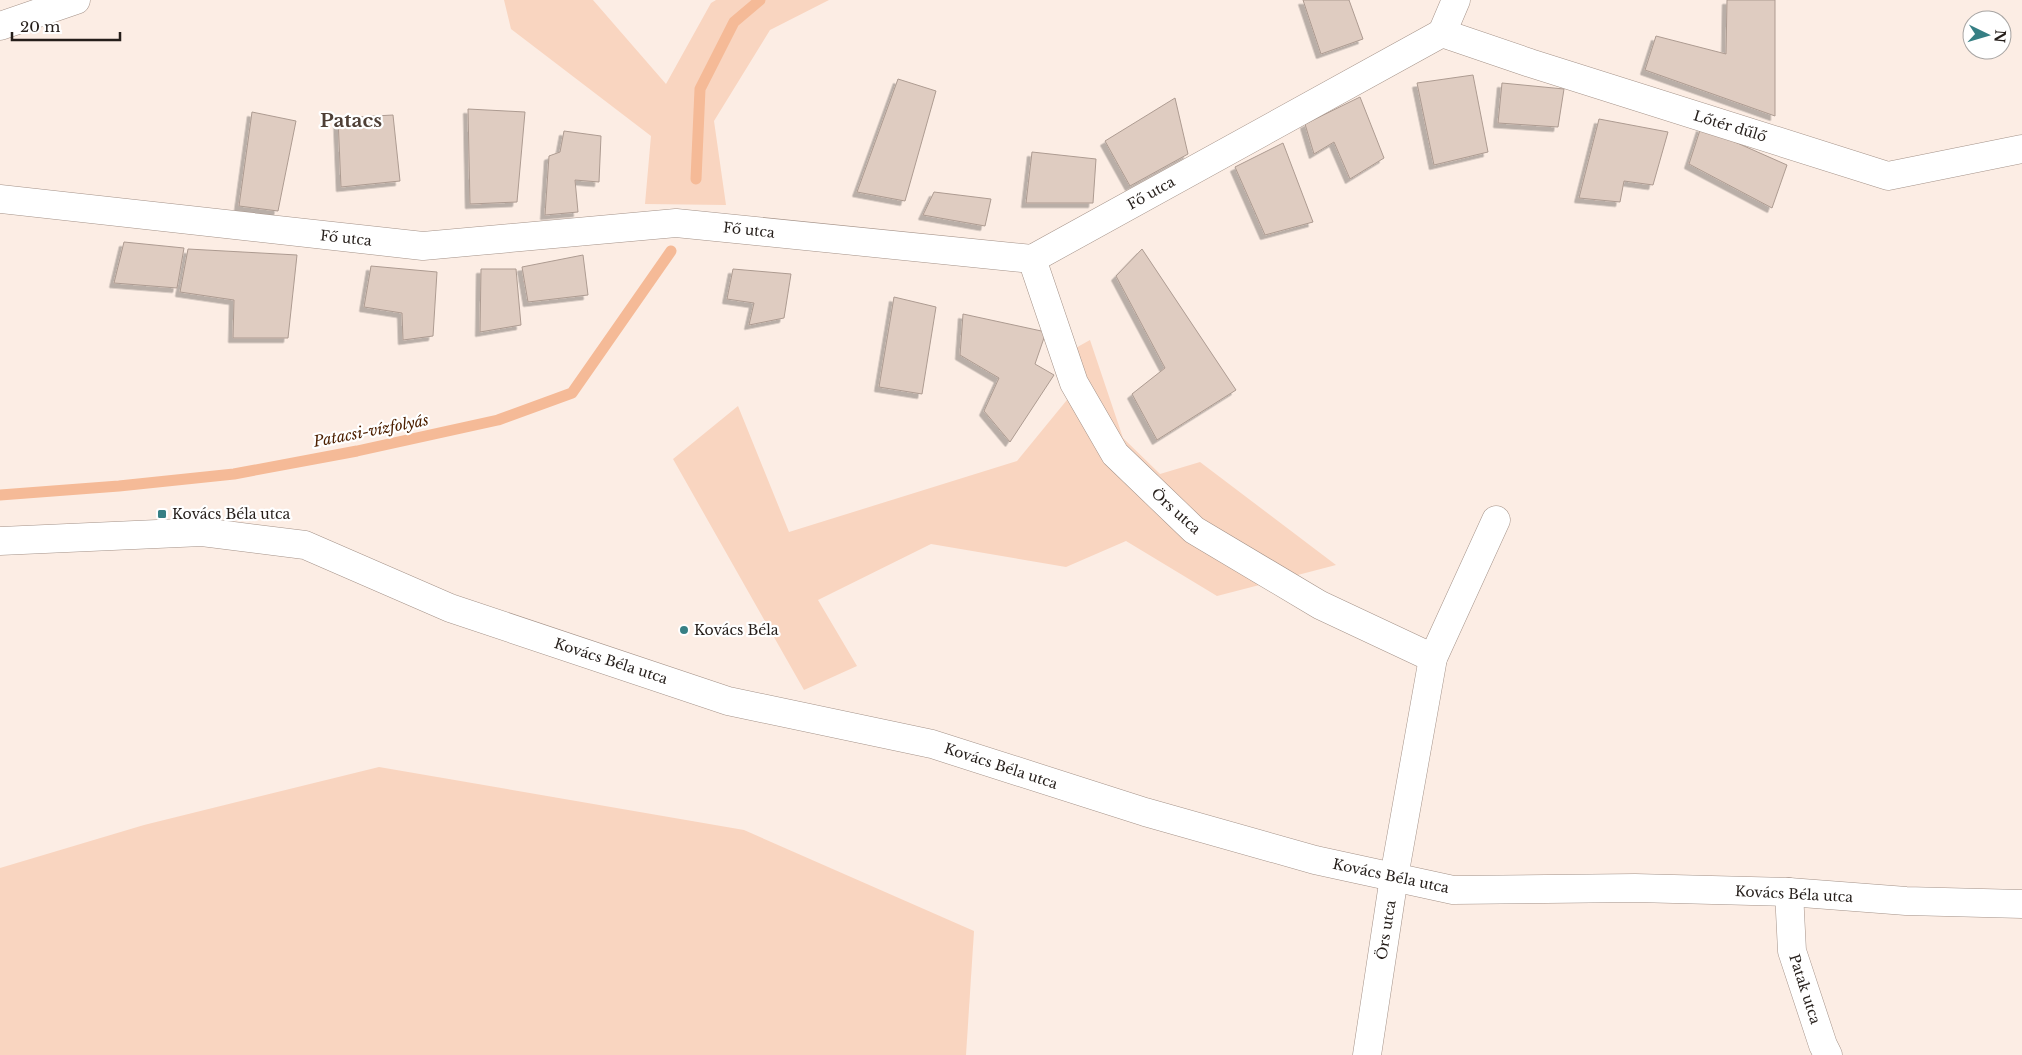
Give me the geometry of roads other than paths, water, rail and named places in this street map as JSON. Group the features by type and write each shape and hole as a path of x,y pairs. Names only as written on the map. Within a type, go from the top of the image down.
{"street":[{"path":"0,26 76,0"},
{"path":"1442,32 1456,0"},
{"name":"Lőtér dűlő","path":"1442,32 1530,63 1888,176 2022,148"},
{"name":"Fő utca","path":"0,199 423,246 676,223 1032,258 1442,32"},
{"name":"Örs utca","path":"1032,258 1074,383 1114,454 1194,530 1320,605 1433,658"},
{"name":"Örs utca","path":"1367,1055 1394,877 1433,658 1496,520"},
{"name":"Kovács Béla utca","path":"0,542 202,532 305,545 450,608 728,701 932,744 1144,812 1315,860 1453,890 1635,888 1789,892 1906,901 2021,904"},
{"name":"Patak utca","path":"1789,892 1792,951 1828,1055"}],"waterway":[{"name":"Patacsi-vízfolyás","path":"696,179 700,89 734,22 760,0"},
{"name":"Patacsi-vízfolyás","path":"0,495 119,486 234,474 357,451 498,420 572,393 671,251"}],"place":[{"name":"Kovács Béla utca","path":"162,514"},
{"name":"Kovács Béla","path":"684,630"}],"district":[{"name":"Patacs","path":"351,120"}]}
